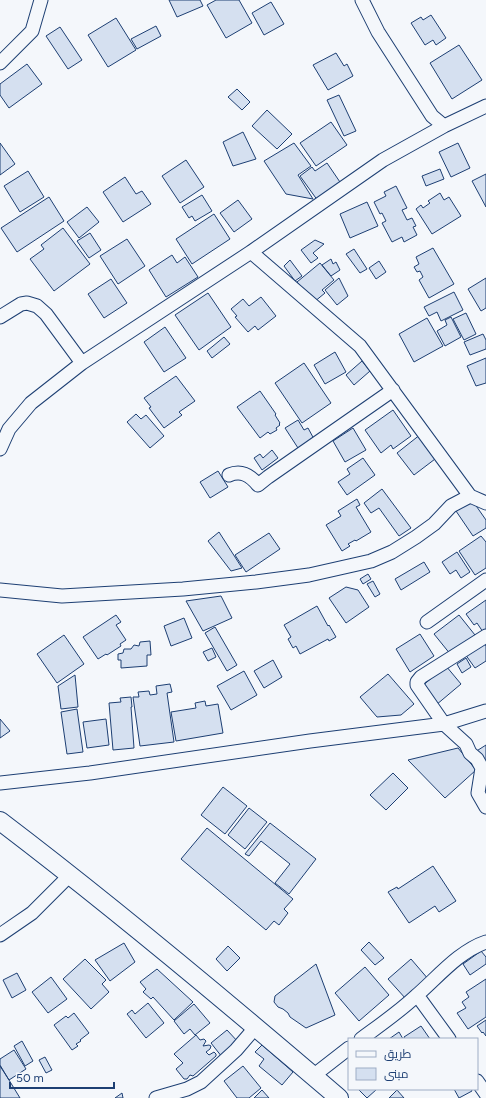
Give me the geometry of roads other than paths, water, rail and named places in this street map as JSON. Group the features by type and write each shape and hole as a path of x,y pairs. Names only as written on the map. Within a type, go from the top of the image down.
{"street":[{"path":"0,63 32,31 41,0"},
{"path":"362,0 378,32 432,116 444,126"},
{"path":"0,449 9,429 31,403 82,363 251,252 382,160 444,126 486,106"},
{"path":"251,252 360,346 470,496 486,502"},
{"path":"0,317 20,304 27,303 37,306 46,314 82,363"},
{"path":"228,475 236,472 251,477 258,485 393,390"},
{"path":"0,590 62,596 183,589 309,575 371,561 392,552 434,524 451,506 470,496"},
{"path":"427,622 486,580"},
{"path":"486,636 418,679 417,685 444,724 466,744 470,753 477,759 482,768 478,793 486,807"},
{"path":"0,783 90,773 310,741 444,724 486,711"},
{"path":"0,821 197,977 338,1098"},
{"path":"0,935 32,913 70,875"},
{"path":"362,1038 390,1019 442,971 478,945 486,942"},
{"path":"417,995 448,1038"},
{"path":"156,1098 187,1089 201,1082 236,1050 255,1028"},
{"path":"313,1076 348,1049"},
{"path":"478,1082 486,1094"}]}
